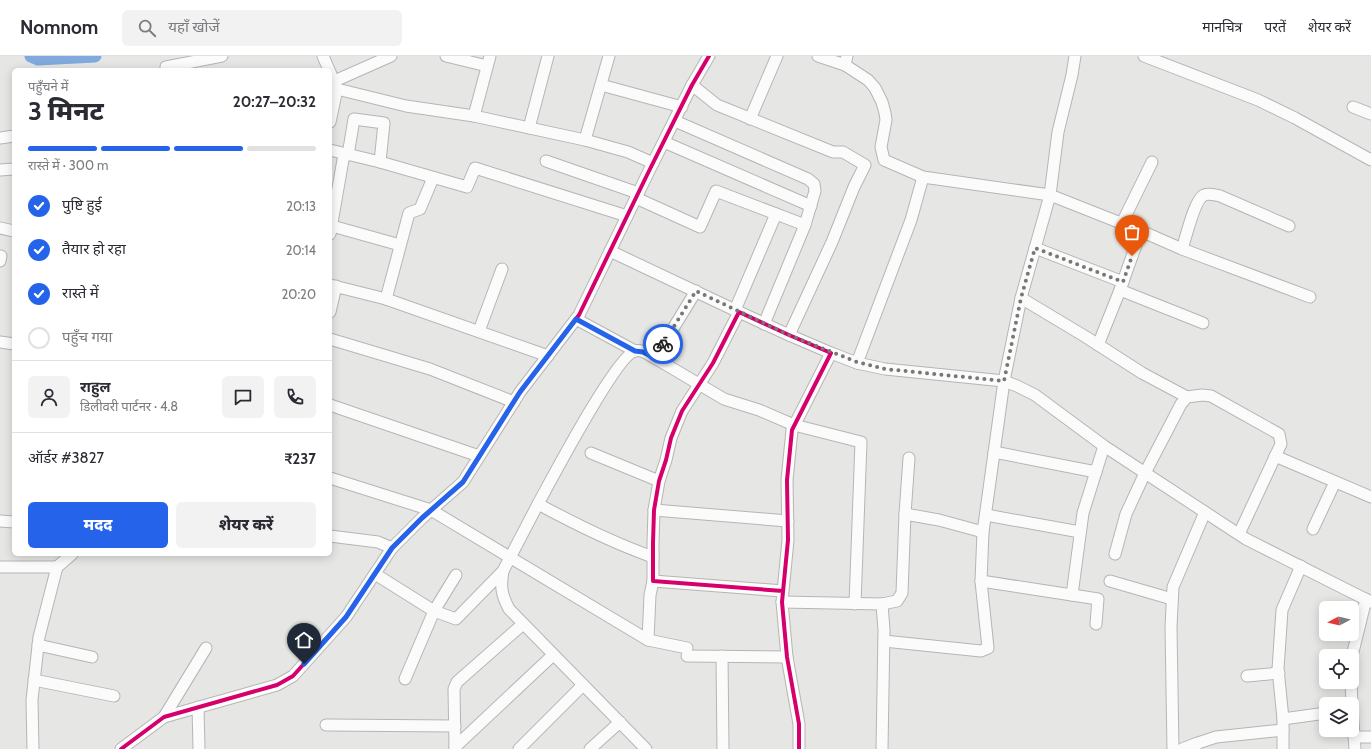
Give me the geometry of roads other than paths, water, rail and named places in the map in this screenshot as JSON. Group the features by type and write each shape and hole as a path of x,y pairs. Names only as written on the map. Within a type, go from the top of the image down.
{"street":[{"path":"166,68 222,56"},
{"path":"323,56 328,68"},
{"path":"332,79 391,56"},
{"path":"446,56 489,61 474,116"},
{"path":"529,128 548,56"},
{"path":"585,140 608,56"},
{"path":"120,749 164,717 277,685 293,676 346,617 392,548 431,510 463,482 514,402 579,315 637,195 708,56"},
{"path":"750,119 777,56"},
{"path":"818,56 846,60 875,88 882,102 886,120 881,147 884,160 923,177 1050,195 1122,223 1182,249 1310,297"},
{"path":"884,641 981,651 988,648 981,581 984,532 1004,381 1021,298 1050,195 1058,132 1072,75 1075,56"},
{"path":"1144,56 1258,100 1296,118 1371,160"},
{"path":"332,79 406,106 474,116 585,140 628,152 653,163"},
{"path":"601,85 682,107"},
{"path":"692,85 716,105 833,152 843,152 865,165 832,242 789,335"},
{"path":"1353,107 1371,114"},
{"path":"332,225 354,119 384,124 380,162"},
{"path":"675,121 808,179 814,184 815,191 805,225 764,324"},
{"path":"0,138 12,136"},
{"path":"664,142 811,206"},
{"path":"332,150 380,162 467,187 475,168 627,216"},
{"path":"546,161 637,195 700,227 716,191 805,225"},
{"path":"1122,223 1152,162"},
{"path":"0,170 12,169"},
{"path":"857,362 910,220 923,177"},
{"path":"386,299 409,213 420,209 433,178"},
{"path":"1182,249 1199,200 1204,195 1212,194 1220,196 1288,226"},
{"path":"648,640 650,595 653,581 654,510 659,481 671,438 682,411 713,363 737,311 776,214"},
{"path":"0,228 12,231"},
{"path":"332,230 400,245"},
{"path":"1098,345 1141,231"},
{"path":"1035,248 1203,323"},
{"path":"610,251 764,324 831,353 857,362 885,369 1004,381 1018,386 1035,395 1104,446 1239,534 1368,601 1354,649"},
{"path":"0,256 0,261"},
{"path":"479,331 502,269"},
{"path":"333,285 386,299 548,356"},
{"path":"655,358 696,291"},
{"path":"1021,298 1142,373 1187,397"},
{"path":"576,319 635,351 643,352 655,358 724,398 759,410 794,425 861,442 855,604"},
{"path":"332,340 430,369 514,402"},
{"path":"0,342 12,344"},
{"path":"635,351 630,354 621,364 585,418 510,557 503,571 501,580 502,597 509,609 646,749"},
{"path":"799,749 799,724 787,656 783,596 788,540 787,480 792,430 831,353"},
{"path":"1115,554 1126,514 1145,473 1181,404 1187,397 1202,394 1211,396 1279,434 1281,444 1239,534"},
{"path":"332,407 479,456"},
{"path":"1072,595 1083,513 1104,446"},
{"path":"994,452 1096,472"},
{"path":"590,453 659,481"},
{"path":"1275,456 1371,497"},
{"path":"653,581 855,604 882,604 897,601 902,592 909,458"},
{"path":"332,479 431,510 648,640 687,652 722,656 787,656"},
{"path":"1313,528 1335,482"},
{"path":"538,504 582,528 653,557"},
{"path":"654,510 788,521"},
{"path":"1173,749 1171,627 1173,587 1205,512"},
{"path":"905,514 939,520 984,532"},
{"path":"986,515 1080,532"},
{"path":"0,521 12,522"},
{"path":"332,536 378,542 392,548"},
{"path":"33,749 32,700 39,637 57,567 70,556"},
{"path":"1283,749 1283,725 1279,673 1282,610 1301,566"},
{"path":"0,567 57,567"},
{"path":"375,574 434,610 456,619 503,571"},
{"path":"406,679 434,610 456,574"},
{"path":"981,581 1098,599 1096,624"},
{"path":"1110,581 1172,599"},
{"path":"882,604 884,630 882,749"},
{"path":"456,748 454,690 457,682 523,624"},
{"path":"38,645 92,657"},
{"path":"164,717 206,648"},
{"path":"456,748 554,655"},
{"path":"722,656 723,749"},
{"path":"1247,676 1279,673"},
{"path":"34,680 114,696"},
{"path":"519,749 583,684"},
{"path":"198,708 199,749"},
{"path":"1182,749 1195,747 1216,737 1283,725 1319,715"},
{"path":"590,749 620,722"},
{"path":"326,725 455,726"},
{"path":"1354,737 1354,749"},
{"path":"1359,737 1371,737"}],"waterway":[{"path":"31,56 38,59 95,56"}]}
